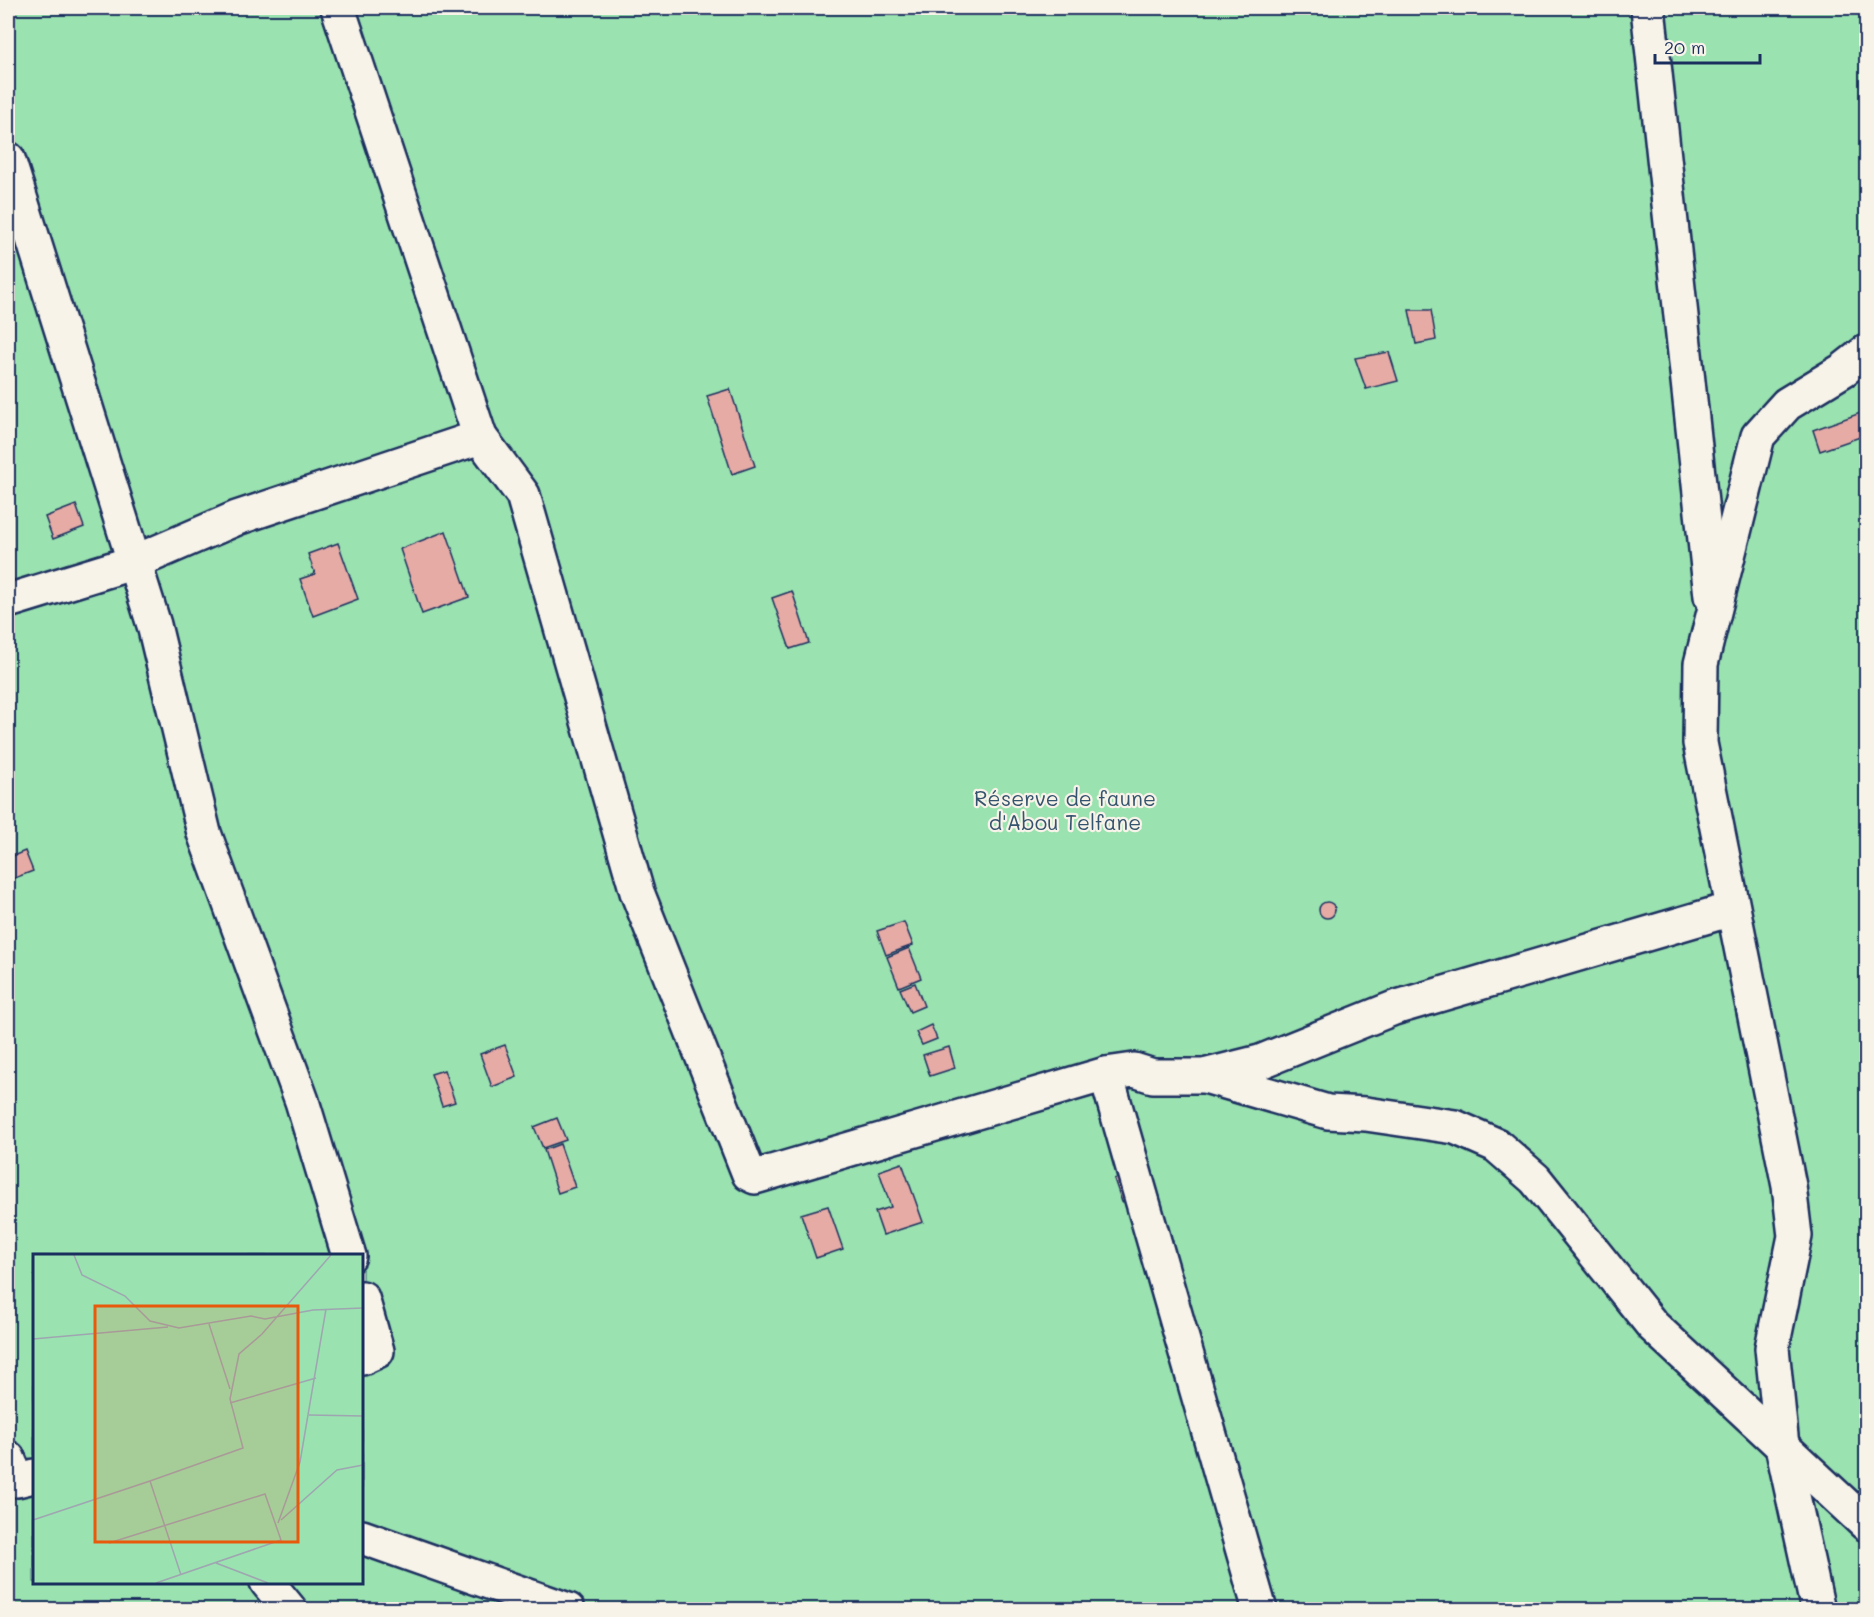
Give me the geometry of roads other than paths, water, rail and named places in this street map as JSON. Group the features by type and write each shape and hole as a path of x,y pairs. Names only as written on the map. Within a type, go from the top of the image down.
{"street":[{"path":"338,8 480,437 523,495 637,892 748,1174 756,1177 768,1175 1106,1074 1134,1070 1153,1076 1204,1076 1260,1062 1394,1008 1732,909"},
{"path":"1648,8 1713,618"},
{"path":"8,159 154,625 204,832 302,1101 348,1254"},
{"path":"1818,1610 1782,1446 1772,1348 1796,1236 1700,743 1701,664 1758,435 1787,404 1843,370 1866,352"},
{"path":"8,601 135,562 237,518 480,437"},
{"path":"1106,1074 1260,1610"},
{"path":"1204,1076 1328,1113 1366,1114 1455,1127 1496,1145 1535,1179 1653,1326 1866,1524"},
{"path":"363,1302 377,1351 363,1358"},
{"path":"8,1458 17,1480 33,1476"},
{"path":"363,1537 568,1610"},
{"path":"269,1584 290,1610"}],"park label":[{"name":"Réserve de faune d'Abou Telfane","path":"1065,809"}]}
